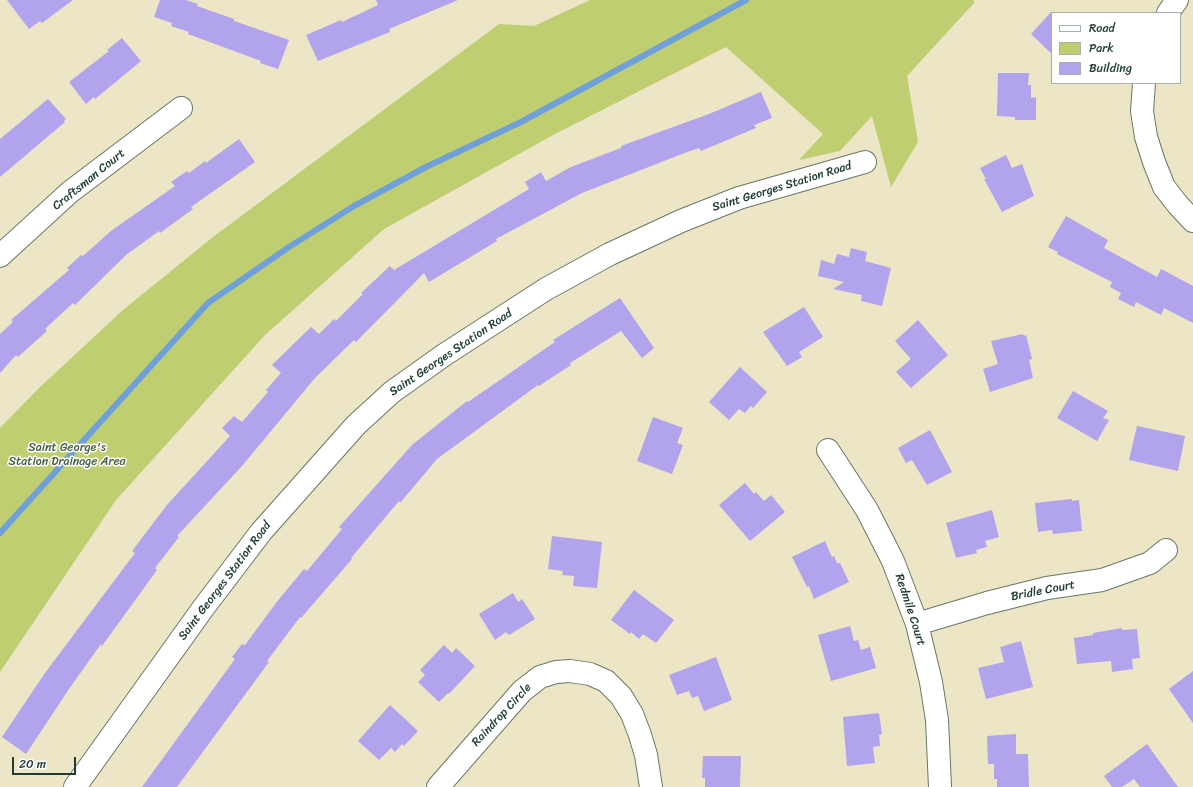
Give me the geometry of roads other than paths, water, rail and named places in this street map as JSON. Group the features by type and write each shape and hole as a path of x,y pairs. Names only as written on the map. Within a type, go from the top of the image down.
{"street":[{"path":"1169,12 1176,0"},
{"path":"1144,84 1142,111 1146,137 1154,162 1164,187 1178,206 1193,221"},
{"name":"Craftsman Court","path":"0,256 70,192 181,108"},
{"name":"Saint Georges Station Road","path":"76,787 204,607 261,532 356,425 392,392 444,355 546,289 610,254 681,221 739,198 865,162"},
{"name":"Redmile Court","path":"828,450 867,510 894,561 917,624 931,682 937,720 940,787"},
{"name":"Bridle Court","path":"917,624 988,603 1048,588 1102,580 1150,563 1166,550"},
{"name":"Raindrop Circle","path":"438,787 522,691 540,677 556,672 570,671 590,674 606,681 620,696 632,714 640,735 646,755 651,787"}],"waterway":[{"path":"0,533 208,303 289,247 354,206 426,167 521,122 746,0"}],"park label":[{"name":"Saint George's Station Drainage Area","path":"67,455"}]}
